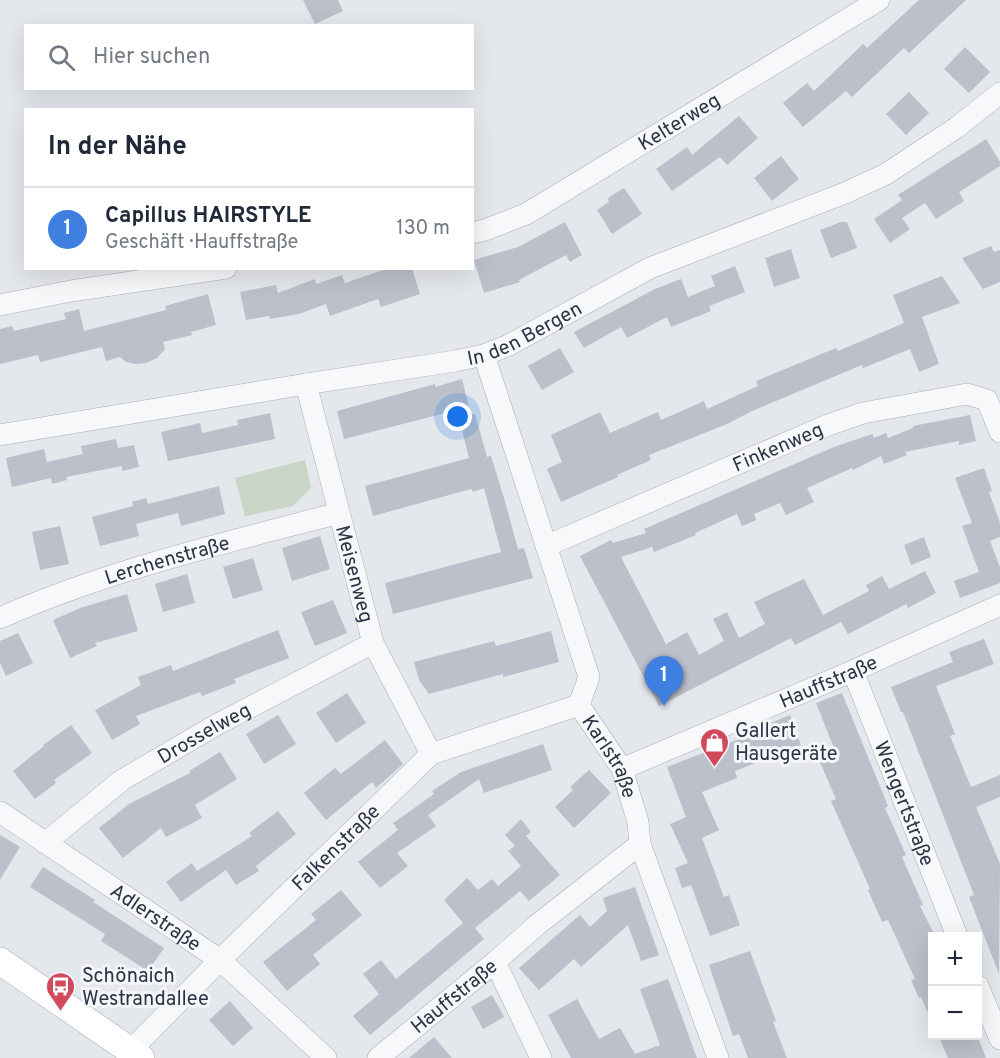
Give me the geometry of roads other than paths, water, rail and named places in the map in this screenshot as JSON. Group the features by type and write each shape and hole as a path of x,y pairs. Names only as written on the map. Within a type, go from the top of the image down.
{"main road":[{"path":"0,961 133,1055"}],"street":[{"name":"Kelterweg","path":"474,233 526,214 879,0"},
{"name":"In den Bergen","path":"0,435 306,384 455,362 484,355 509,345 650,268 845,193 886,174 956,128 1000,93"},
{"path":"0,305 71,291 213,270"},
{"name":"Karlstraße","path":"484,355 589,677 579,705 622,769 638,822 640,844 718,1058"},
{"name":"Meisenweg","path":"306,384 373,643 431,754"},
{"name":"Finkenweg","path":"546,546 828,425 863,413 967,394 987,400 1000,432"},
{"name":"Lerchenstraße","path":"0,618 85,583 339,513"},
{"name":"Hauffstraße","path":"622,769 853,671 1000,605"},
{"name":"Drosselweg","path":"45,843 122,780 216,725 373,643"},
{"name":"Wengertstraße","path":"853,671 955,932"},
{"name":"Falkenstraße","path":"133,1055 220,960 431,754 579,705"},
{"name":"Adlerstraße","path":"0,812 220,960 326,1058"},
{"name":"Hauffstraße","path":"378,1058 537,925 640,844"},
{"path":"495,962 541,1058"},
{"path":"982,996 1000,1039"}],"place":[{"name":"Capillus HAIRSTYLE","path":"664,706"},
{"name":"Gallert Hausgeräte","path":"714,768"},
{"name":"Schönaich Westrandallee","path":"61,1012"}]}
